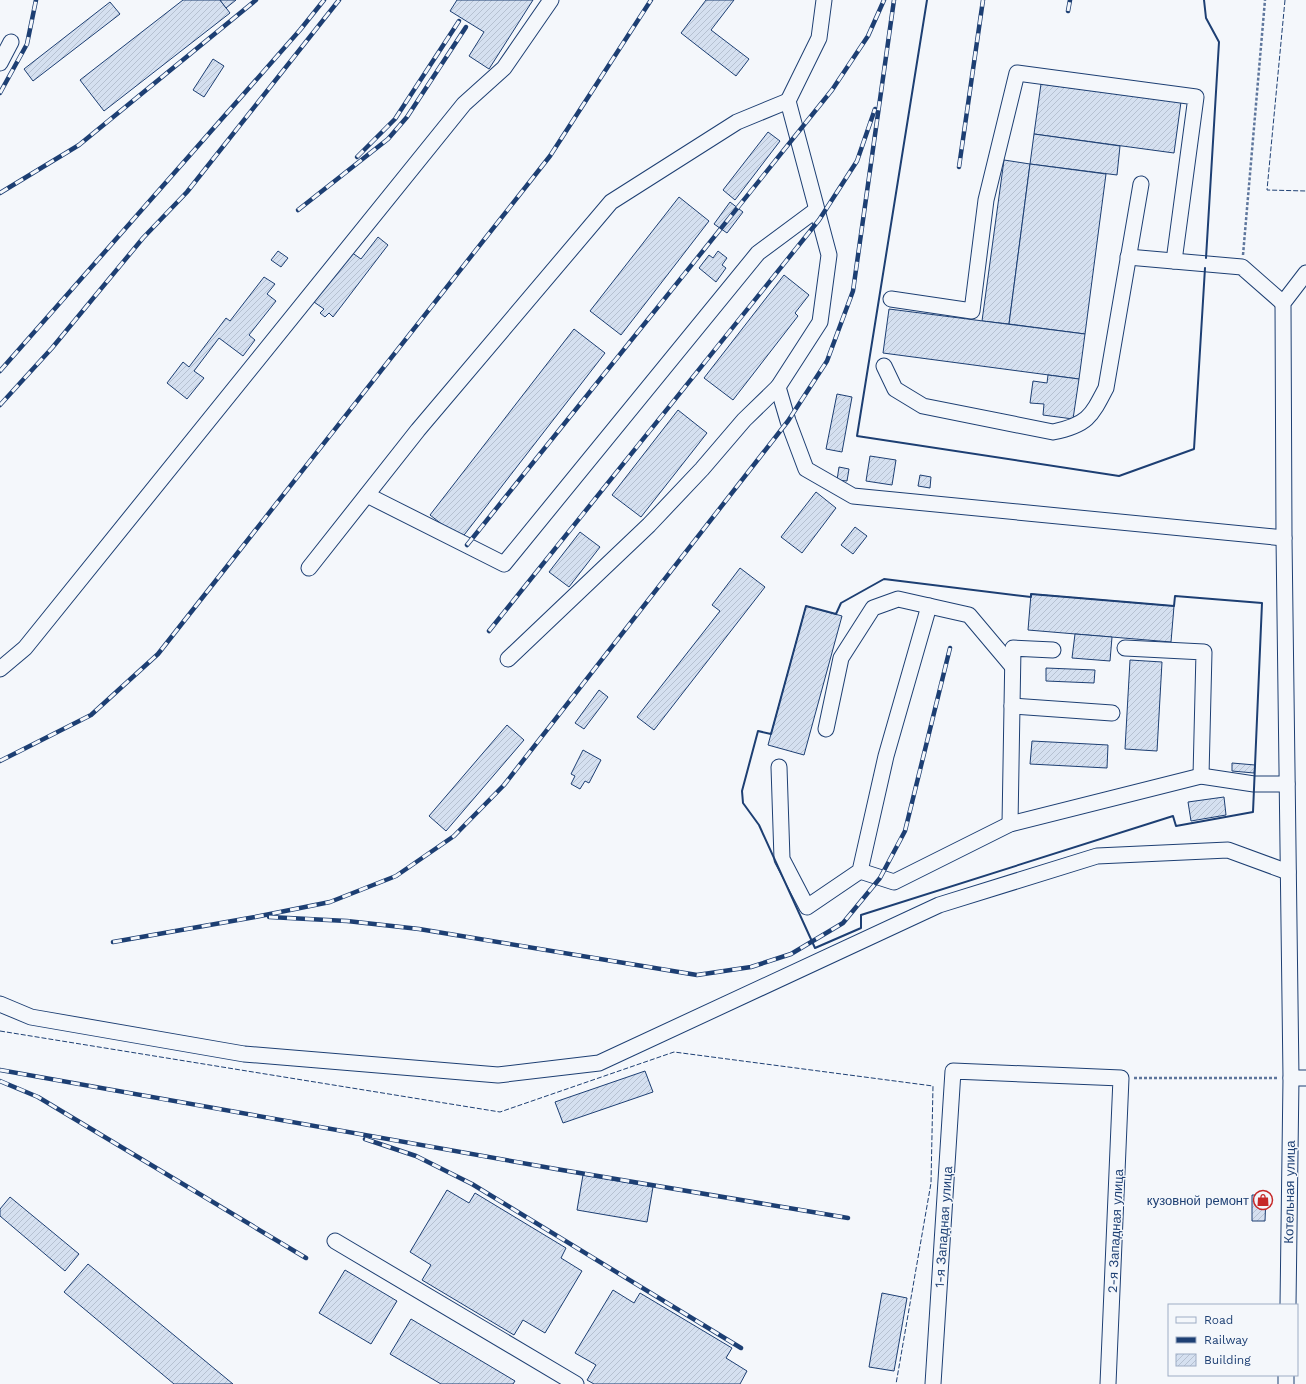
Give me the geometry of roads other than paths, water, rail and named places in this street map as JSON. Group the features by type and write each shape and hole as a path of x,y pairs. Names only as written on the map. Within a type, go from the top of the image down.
{"street":[{"path":"0,669 25,648 464,104 504,68 551,0"},
{"path":"508,659 649,525 702,469 744,420 778,387 820,322 829,255 788,101 819,38 824,0"},
{"path":"0,63 11,42"},
{"path":"891,299 972,311 986,200 1017,72 1196,97 1174,261"},
{"path":"309,568 423,424 611,202 737,122 788,101"},
{"path":"884,366 895,389 923,406 1053,432 1067,429 1080,423 1093,412 1106,388 1141,184"},
{"path":"367,494 504,564 758,253 816,210"},
{"path":"1128,257 1242,267 1284,303 1306,273"},
{"name":"Котельная улица","path":"1284,303 1284,538 1291,1078 1288,1304"},
{"path":"778,387 788,421 806,469 853,496 1284,538"},
{"path":"826,729 841,658 873,608 898,599 969,615 1012,666"},
{"path":"778,768 782,859 807,907 860,871 886,756 929,606"},
{"path":"1010,824 1013,648 1052,650"},
{"path":"1125,648 1204,652 1201,776"},
{"path":"1012,706 1112,713"},
{"path":"860,871 894,882 1010,824 1201,776 1254,784 1288,784"},
{"path":"0,1004 31,1017 244,1054 498,1075 599,1064 939,905 1097,856 1228,850 1288,872"},
{"name":"1-я Западная улица","path":"933,1384 952,1071 1122,1078"},
{"name":"2-я Западная улица","path":"1108,1384 1122,1078"},
{"path":"1291,1078 1306,1078"},
{"path":"335,1241 576,1384"}],"railway":[{"path":"0,93 27,44 36,0"},
{"path":"0,193 79,145 256,0"},
{"path":"0,371 300,30 324,0"},
{"path":"0,405 52,348 143,238 187,192 339,0"},
{"path":"0,761 91,715 158,654 550,156 651,0"},
{"path":"467,545 832,90 868,36 884,0"},
{"path":"113,942 330,902 396,876 454,836 504,785 788,421 827,361 853,291 894,0"},
{"path":"959,167 983,0"},
{"path":"1068,11 1070,0"},
{"path":"357,157 395,119 459,21"},
{"path":"298,210 388,139 407,117 466,27"},
{"path":"489,631 819,220 857,161 875,109"},
{"path":"269,917 347,921 419,929 697,975 751,967 791,954 843,923 880,878 905,831 950,648"},
{"path":"0,1070 556,1169 848,1218"},
{"path":"0,1081 38,1097 306,1258"},
{"path":"365,1139 416,1156 472,1184 741,1348"}],"place":[{"name":"кузовной ремонт","path":"1263,1200"}]}
